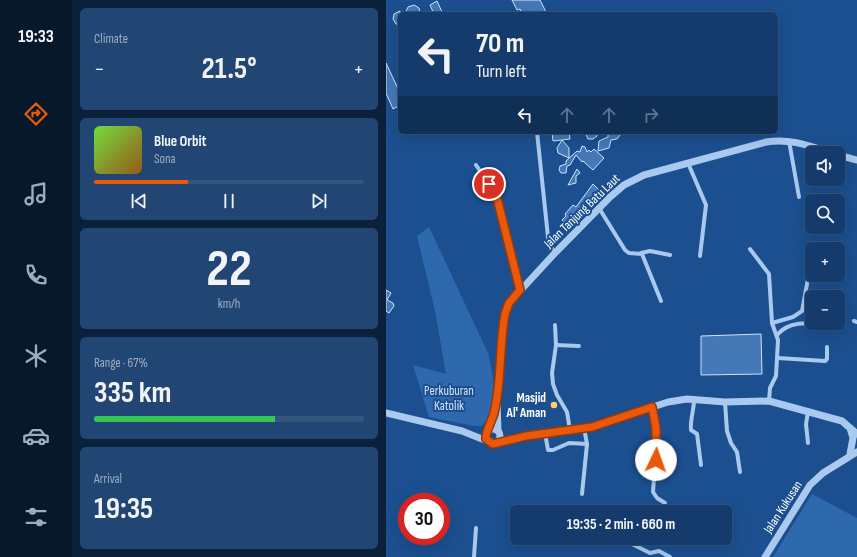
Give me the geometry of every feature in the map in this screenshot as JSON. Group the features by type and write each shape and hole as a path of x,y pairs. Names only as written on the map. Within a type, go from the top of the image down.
{"street":[{"path":"537,134 548,237 550,246 555,253"},
{"path":"789,141 799,197"},
{"name":"Jalan Tanjung Batu Laut","path":"498,432 497,401 505,314 509,303 555,253 618,190 631,181 652,173 766,142 789,141 807,146"},
{"path":"845,157 857,160"},
{"path":"688,163 706,205 700,256"},
{"path":"476,165 496,194 520,290"},
{"path":"599,208 625,250 629,253 650,251 670,255"},
{"path":"750,249 769,274 772,323 777,335 778,358 776,376 770,388 769,401"},
{"path":"641,253 661,301"},
{"path":"772,323 793,317 802,311 807,282"},
{"path":"777,335 782,329 790,325 805,323"},
{"path":"555,325 556,345 552,373 553,384 567,412 570,430"},
{"path":"556,345 579,346"},
{"path":"778,358 825,361 827,347"},
{"path":"694,400 694,411 690,419 691,430 697,434 701,465"},
{"name":"Jalan Tanjung Batu Laut","path":"488,431 497,401"},
{"path":"386,413 462,431 491,444 526,436 584,428 673,401 769,401 842,421 857,434"},
{"path":"725,402 727,431 731,443 737,452 740,472"},
{"path":"652,407 657,436 653,492 657,498 665,504"},
{"path":"808,412 806,424 808,443"},
{"path":"850,427 853,438 852,455"},
{"path":"582,494 587,444 584,428"},
{"path":"462,431 488,431 492,429 498,432 526,436"},
{"path":"487,441 485,437 488,431"},
{"path":"497,442 500,436 498,432"},
{"path":"545,433 548,450 553,450 569,443 587,444"},
{"name":"Jalan Kukusan","path":"764,557 810,485 823,472 852,455 857,446"},
{"path":"474,557 476,528"},
{"path":"634,545 650,553 659,551 670,557"}],"green space":[{"name":"Perkuburan Katolik","path":"429,227 488,353 492,371 494,392 491,412 487,420 481,426 429,417 413,365 446,374 435,311 417,236"},
{"path":"812,494 857,518 857,557 773,557"}],"building":[{"path":"512,0 540,0 546,12 521,12 520,9 517,10"},
{"path":"437,1 442,12 433,12 430,5"},
{"path":"414,5 419,8 420,12 406,12 408,7"},
{"path":"398,12 398,24 393,19 394,14"},
{"path":"386,63 398,89 398,106 393,109 386,93"},
{"path":"552,134 569,134 570,139 553,141"},
{"path":"586,134 597,134 597,136 593,139 588,139"},
{"path":"608,134 620,134 617,139 611,140 609,148 598,151 599,141 608,137"},
{"path":"562,140 569,148 569,158 558,153 557,148"},
{"path":"582,146 585,147 587,152 589,150 591,152 594,149 604,158 593,170 583,161 582,162 576,155 570,165 567,166 566,173 561,173 559,170 560,166 566,164 566,161 577,151 580,152"},
{"path":"577,169 580,173 576,176 576,183 568,185"},
{"path":"593,184 599,190 566,224 562,220 566,216 565,214 573,205 576,207"},
{"path":"386,290 391,293 387,300 393,303 394,306 389,313 386,311"},
{"path":"761,334 762,374 701,375 701,336"}],"place":[{"name":"Masjid Al' Aman","path":"554,405"}],"route":[{"path":"489,184 496,194 520,290 509,303 505,314 497,401 486,433 486,439 489,443 495,444 497,442 526,436 592,427 652,407 656,418 656,460"}]}
